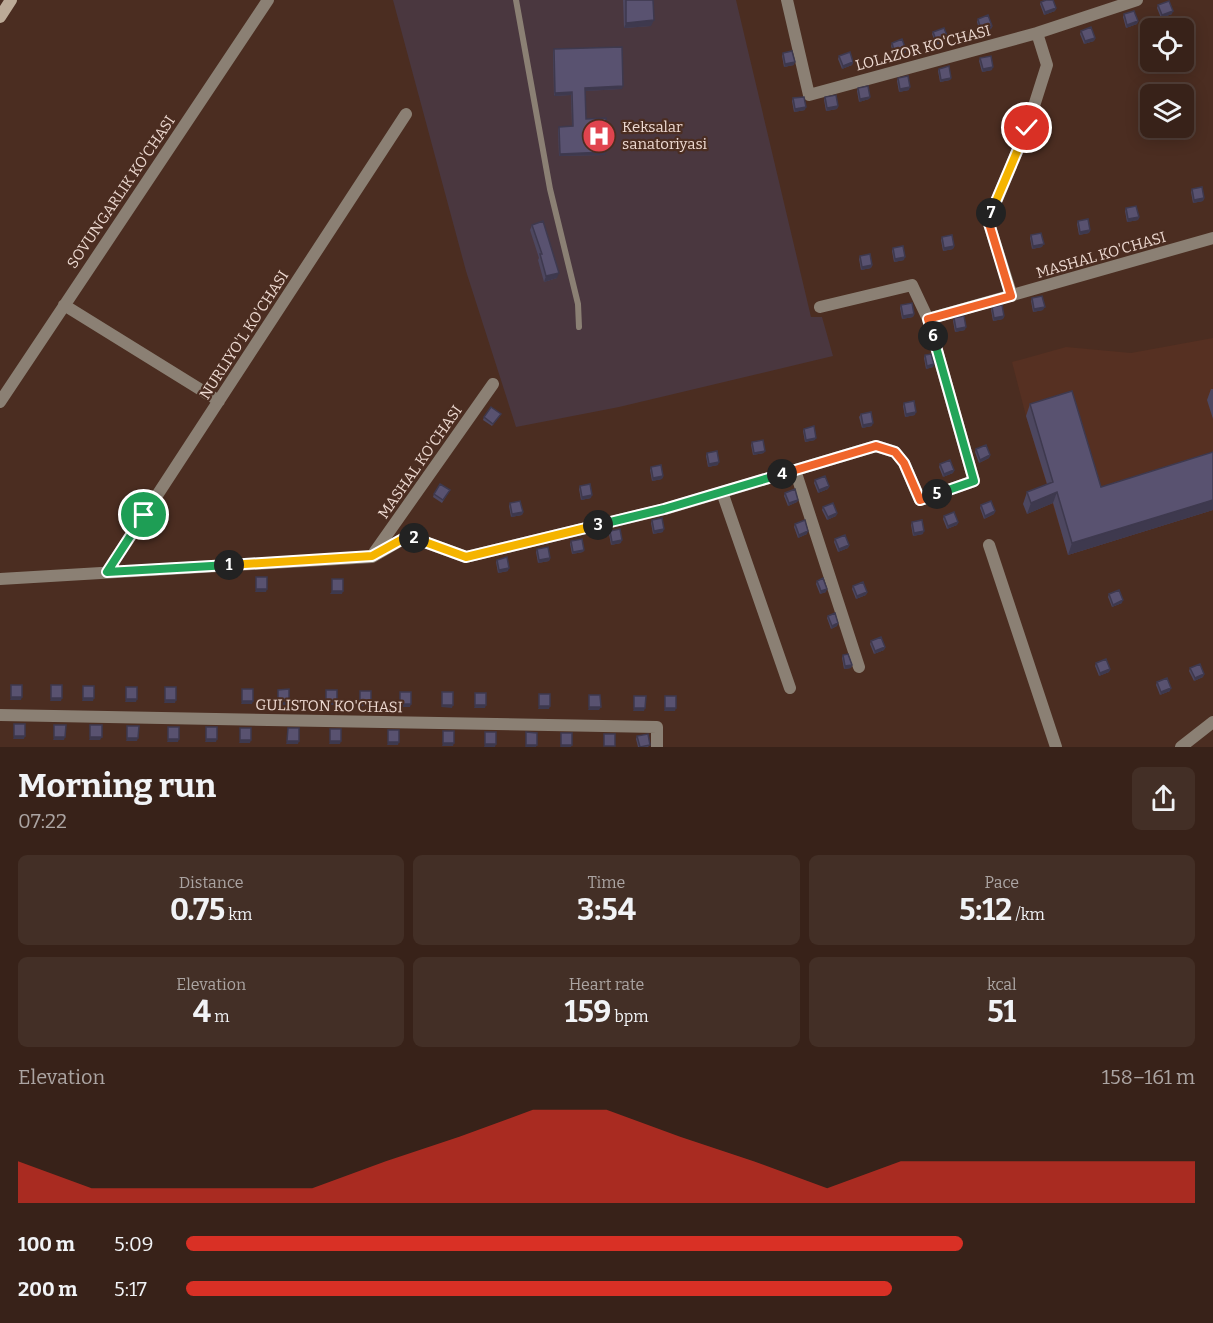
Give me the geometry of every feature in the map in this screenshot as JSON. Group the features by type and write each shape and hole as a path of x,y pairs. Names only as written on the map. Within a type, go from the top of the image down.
{"main road":[{"path":"0,17 11,0"}],"street":[{"name":"SOVUNGARLIK KO'CHASI","path":"0,402 268,0"},
{"name":"LOLAZOR KO'CHASI","path":"787,0 809,94 1037,33 1137,0"},
{"path":"1011,296 988,220 1027,128 1047,65 1037,33"},
{"name":"NURLIYO'L KO'CHASI","path":"107,572 406,114"},
{"name":"MASHAL KO'CHASI","path":"0,579 372,556 408,536 466,557 664,509 876,446 895,452 904,463 920,500 974,481 928,319 1213,238"},
{"path":"820,307 912,285 928,319"},
{"path":"63,305 219,401"},
{"name":"MASHAL KO'CHASI","path":"372,556 493,384"},
{"path":"795,470 859,667"},
{"path":"722,492 790,688"},
{"path":"989,544 1056,747"},
{"name":"GULISTON KO'CHASI","path":"0,715 657,727 657,747"},
{"path":"1181,747 1213,722"}],"lane":[{"path":"516,0 550,189 578,304 579,327"}],"shaded area":[{"name":"Keksalar sanatoriyasi","path":"393,0 736,0 811,317 822,317 833,356 619,407 516,427 466,271"},
{"path":"1213,338 1213,510 1068,555 1012,362 1066,347 1131,353"}],"building":[{"path":"626,0 653,0 654,20 626,23"},
{"path":"1053,0 1056,8 1045,12 1041,2"},
{"path":"1169,1 1173,11 1162,15 1158,5"},
{"path":"1134,11 1138,21 1127,25 1124,14"},
{"path":"988,15 992,26 981,30 978,19"},
{"path":"1091,27 1095,38 1085,41 1081,31"},
{"path":"944,28 948,38 937,42 933,32"},
{"path":"902,39 906,50 895,54 892,43"},
{"path":"622,47 623,86 585,88 586,119 606,118 606,152 560,154 559,127 573,126 572,92 555,93 554,49"},
{"path":"792,51 795,62 785,64 783,53"},
{"path":"850,52 853,62 843,66 839,56"},
{"path":"991,56 993,67 983,69 980,58"},
{"path":"949,66 951,78 941,80 939,69"},
{"path":"908,76 910,87 900,89 898,78"},
{"path":"868,86 870,97 860,99 858,88"},
{"path":"836,95 838,106 827,108 825,97"},
{"path":"804,97 806,107 795,109 793,98"},
{"path":"1202,187 1204,198 1194,200 1192,189"},
{"path":"1136,206 1139,217 1128,219 1126,208"},
{"path":"1088,219 1090,230 1080,232 1078,221"},
{"path":"543,221 559,273 546,276 540,254 542,254 532,225"},
{"path":"1041,233 1044,244 1033,246 1031,235"},
{"path":"952,235 954,246 944,248 942,237"},
{"path":"903,246 905,257 895,259 893,248"},
{"path":"870,254 872,265 862,267 860,256"},
{"path":"1042,296 1045,307 1034,309 1032,298"},
{"path":"912,303 914,314 903,316 901,305"},
{"path":"1002,305 1004,316 994,318 992,307"},
{"path":"964,316 966,327 956,329 954,318"},
{"path":"931,354 934,364 927,366 925,355"},
{"path":"1072,391 1101,487 1213,452 1213,500 1072,543 1057,492 1031,503 1027,492 1053,482 1030,404"},
{"path":"914,401 916,412 906,414 904,403"},
{"path":"491,407 501,414 493,424 484,417"},
{"path":"871,412 873,423 863,425 861,414"},
{"path":"814,426 816,438 806,440 804,429"},
{"path":"763,440 765,451 754,453 752,442"},
{"path":"986,445 990,455 980,460 976,449"},
{"path":"717,451 719,462 709,464 707,453"},
{"path":"950,460 954,470 944,474 940,464"},
{"path":"661,465 663,476 653,478 651,467"},
{"path":"825,476 829,486 819,490 815,480"},
{"path":"440,484 450,490 443,500 434,494"},
{"path":"590,484 592,495 582,497 580,486"},
{"path":"795,489 798,500 789,503 785,493"},
{"path":"520,501 523,512 512,514 510,503"},
{"path":"991,501 995,511 985,516 981,505"},
{"path":"833,503 837,513 828,517 823,507"},
{"path":"954,512 958,522 948,526 944,516"},
{"path":"662,518 664,529 654,531 652,520"},
{"path":"805,520 808,531 799,535 795,524"},
{"path":"922,520 924,531 914,533 912,522"},
{"path":"620,529 622,540 612,542 610,531"},
{"path":"845,535 849,545 839,549 835,539"},
{"path":"582,539 584,550 573,552 571,541"},
{"path":"548,547 550,558 539,560 537,549"},
{"path":"507,557 509,568 499,570 497,560"},
{"path":"256,577 267,577 267,589 256,589"},
{"path":"823,578 827,589 821,591 817,581"},
{"path":"332,579 343,579 343,591 332,591"},
{"path":"863,582 867,592 857,596 853,586"},
{"path":"1119,590 1123,600 1113,605 1109,594"},
{"path":"835,613 838,623 832,626 828,616"},
{"path":"881,637 885,647 875,651 871,641"},
{"path":"848,654 852,665 845,666 843,655"},
{"path":"1106,659 1110,669 1100,673 1096,663"},
{"path":"1200,664 1204,674 1195,678 1190,668"},
{"path":"1167,678 1171,688 1161,692 1157,682"},
{"path":"11,685 22,685 22,697 11,697"},
{"path":"51,685 62,685 62,698 51,698"},
{"path":"83,686 94,686 94,698 83,698"},
{"path":"126,687 137,687 137,699 126,699"},
{"path":"165,687 176,687 176,700 165,700"},
{"path":"242,689 253,689 253,701 242,701"},
{"path":"289,689 289,702 278,702 278,690"},
{"path":"326,690 337,690 337,702 326,702"},
{"path":"360,691 371,691 371,703 360,703"},
{"path":"400,692 411,692 411,704 400,704"},
{"path":"442,692 453,692 453,705 442,705"},
{"path":"475,693 486,693 486,705 475,705"},
{"path":"539,694 550,694 550,706 539,706"},
{"path":"589,695 600,695 601,707 589,707"},
{"path":"634,696 646,696 645,708 634,708"},
{"path":"665,696 676,696 676,708 665,708"},
{"path":"14,724 25,724 25,736 14,736"},
{"path":"54,725 66,725 65,737 54,737"},
{"path":"90,725 102,725 102,737 90,737"},
{"path":"127,726 139,726 138,738 127,738"},
{"path":"168,727 179,727 179,739 168,739"},
{"path":"206,727 217,727 217,739 206,739"},
{"path":"240,728 251,728 251,740 240,740"},
{"path":"288,728 299,728 299,741 287,741"},
{"path":"330,729 341,729 341,741 330,741"},
{"path":"388,730 399,730 399,742 388,742"},
{"path":"443,731 454,731 454,743 443,743"},
{"path":"485,732 496,732 496,744 485,744"},
{"path":"526,732 537,733 537,745 526,745"},
{"path":"561,733 572,733 572,745 561,745"},
{"path":"604,734 615,734 615,746 604,746"},
{"path":"648,734 650,745 640,747 637,736"}],"place":[{"name":"Keksalar sanatoriyasi","path":"599,136"}],"route":[{"path":"144,515 107,572 372,556 408,536 466,557 664,509 876,446 895,452 904,463 920,500 974,481 928,319 1011,296 988,220 1027,128"}]}
